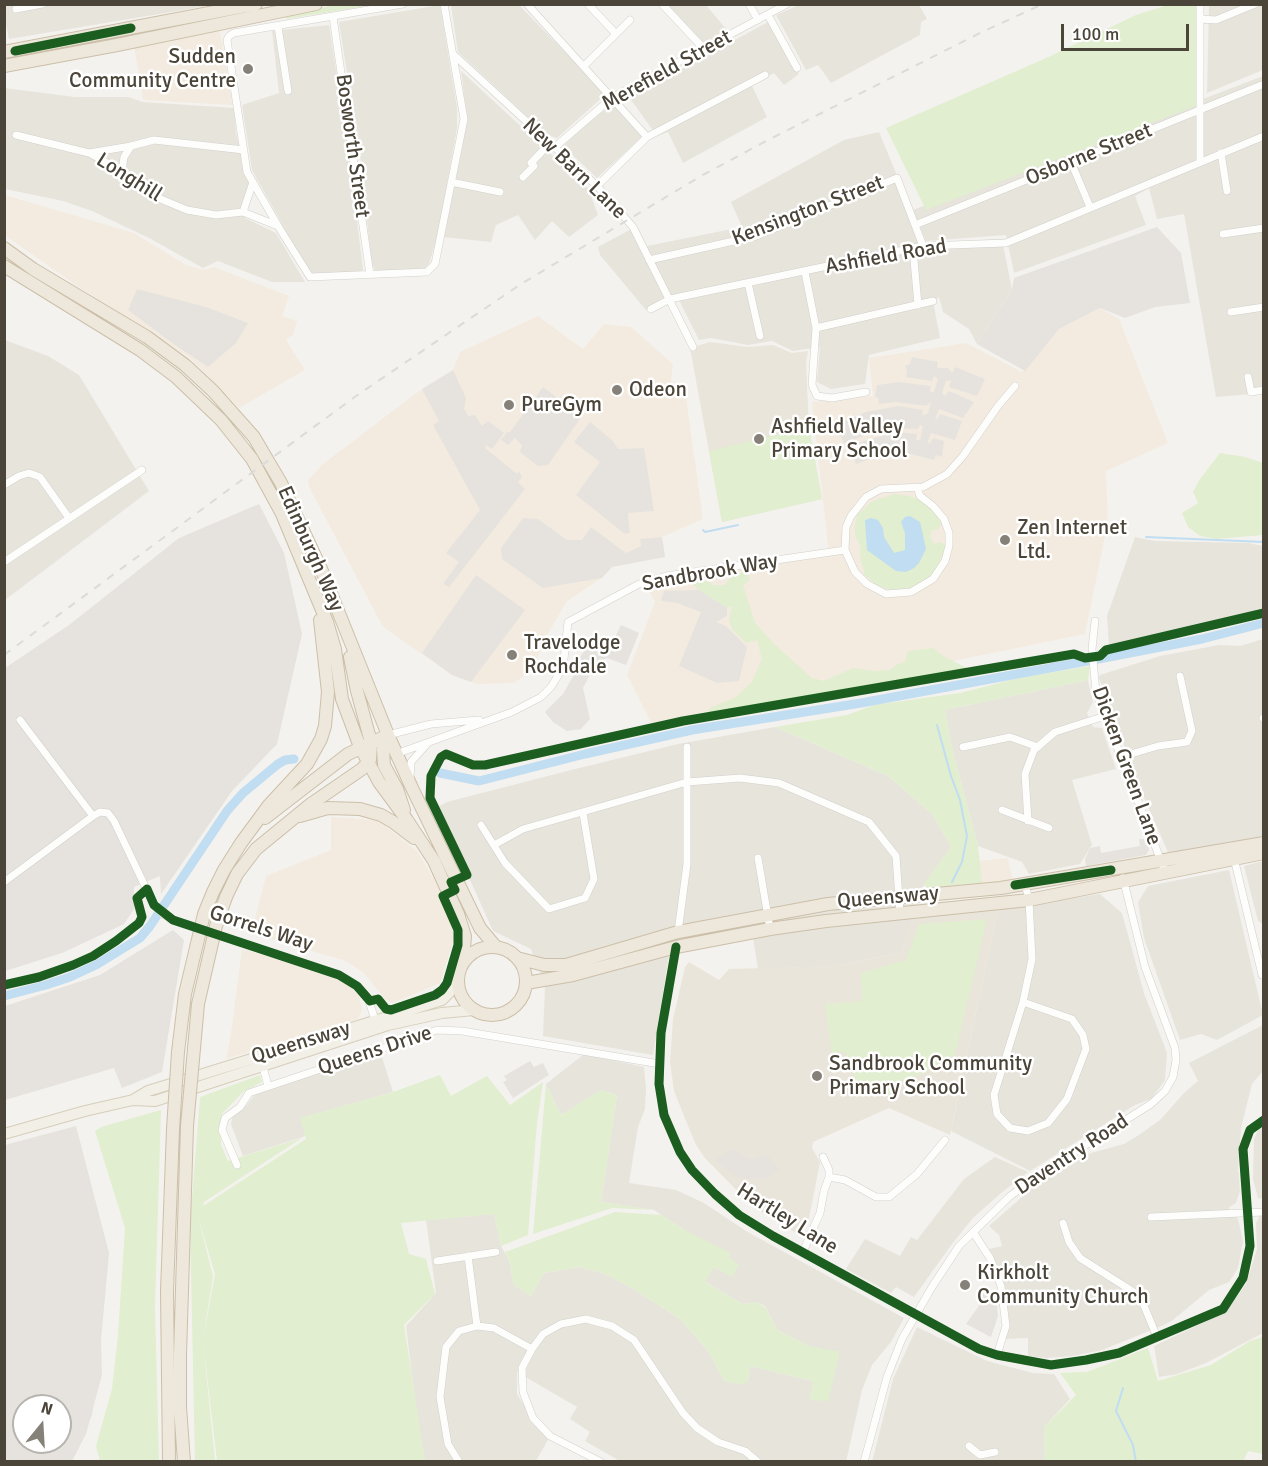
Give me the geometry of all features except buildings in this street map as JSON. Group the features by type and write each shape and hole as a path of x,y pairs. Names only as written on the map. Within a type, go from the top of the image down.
{"highway":[{"path":"4,52 255,4"},
{"path":"4,66 316,4"},
{"name":"Edinburgh Way","path":"4,248 33,269 147,337 185,365 254,437 281,483 322,571 388,735 412,788 480,928 496,947"},
{"name":"Edinburgh Way","path":"4,266 140,350 176,377 221,420 252,459 282,514 327,622 335,649 342,699 365,745 367,764 434,861 458,914 465,936 461,968"},
{"path":"169,1461 167,1291 173,1129 178,1052 185,994 204,914 228,863 269,805 307,764 315,752 325,726 328,692 327,666 313,587"},
{"path":"345,629 365,745"},
{"path":"250,831 348,754 388,735"},
{"path":"388,735 383,749 384,765 397,789 407,820"},
{"path":"184,1461 180,1365 187,1126 198,1004 216,926 237,874 256,849 367,764 396,754"},
{"path":"291,820 328,808 360,809 381,816 408,832 434,861"},
{"name":"Queensway","path":"517,958 544,965 566,965 678,932 828,904 1123,874 1233,854 1263,843"},
{"name":"Queensway","path":"1233,854 1263,853"},
{"name":"Queensway","path":"526,983 573,975 676,947 770,929 1029,900 1123,874"},
{"path":"496,947 517,958 523,968 526,983 517,1004 496,1015 484,1014 474,1010 459,992 461,968 470,955 481,949 496,947"}],"main road":[{"name":"Queensway","path":"4,1134 133,1100 155,1101 261,1061 376,1024 442,1000 449,993 461,968"},
{"name":"Queensway","path":"376,1024 474,1010"}],"street":[{"path":"16,9 42,4"},
{"path":"404,4 234,33 227,40 247,172 310,278 427,272 435,264 464,119 444,4"},
{"path":"527,4 647,137"},
{"path":"588,4 616,34"},
{"path":"662,4 704,49"},
{"path":"749,4 758,20"},
{"name":"Merefield Street","path":"523,177 534,166 531,163 613,97 787,4"},
{"path":"1200,4 1200,162"},
{"path":"1200,20 1216,20 1255,4"},
{"path":"768,15 797,68"},
{"name":"Bosworth Street","path":"333,17 370,275"},
{"path":"584,66 630,20"},
{"path":"278,27 288,91"},
{"name":"New Barn Lane","path":"454,55 597,186 633,227 693,347"},
{"path":"597,186 647,137 765,75"},
{"name":"Osborne Street","path":"915,225 1263,84"},
{"name":"Longhill","path":"16,135 89,153 122,171 151,195 187,210 216,215 243,212"},
{"name":"Ashfield Road","path":"651,309 670,299 923,246 1006,243 1263,136"},
{"path":"89,153 154,140 244,150"},
{"path":"122,171 124,157 131,146"},
{"path":"1221,153 1227,191"},
{"path":"1071,162 1090,207"},
{"name":"Kensington Street","path":"649,260 756,236 897,178 915,225"},
{"path":"253,182 243,212 278,226"},
{"path":"451,182 500,192"},
{"path":"915,225 923,246"},
{"path":"1223,234 1263,228"},
{"path":"913,249 918,305"},
{"path":"805,272 816,328 812,385 817,396 832,398 866,392"},
{"path":"748,283 760,336"},
{"path":"816,328 933,301"},
{"path":"1231,312 1263,308"},
{"path":"1248,376 1251,392 1263,390"},
{"path":"917,487 920,496 944,519 949,546 945,561 933,579 911,592 886,594 867,584 855,572 845,550 846,527 851,516 866,497 881,489 917,487 923,487 947,474 1016,386"},
{"path":"4,562 142,470"},
{"path":"4,485 19,476 30,473 40,477 69,519"},
{"name":"Sandbrook Way","path":"396,754 527,705 541,697 559,674 564,658 568,622 639,584 666,576 845,550"},
{"name":"Dicken Green Lane","path":"1095,621 1092,649 1096,692 1163,868"},
{"path":"1121,757 1158,746 1187,742 1192,731 1180,676"},
{"path":"1028,820 1025,774 1034,750 1055,732 1105,716"},
{"path":"4,882 93,816 20,720"},
{"path":"388,735 430,724 487,720"},
{"path":"963,747 1010,736 1038,747"},
{"name":"Sandbrook Way","path":"412,788 411,762 431,741"},
{"path":"678,932 687,864 687,747"},
{"path":"494,845 523,829 687,782 740,778 779,783 868,822 896,856 900,913"},
{"path":"1002,810 1049,828"},
{"name":"Gorrels Way","path":"93,816 104,812 111,816 154,905 173,920 339,975 357,986 368,998 376,1024"},
{"path":"480,825 505,863 549,909 585,898 594,879 583,813"},
{"path":"1233,854 1262,975"},
{"path":"758,858 770,929"},
{"name":"Daventry Road","path":"864,1461 887,1377 916,1313 959,1246 1010,1197 1038,1175 1151,1104 1165,1091 1173,1077 1176,1060 1175,1048 1145,967 1123,874"},
{"path":"1023,1002 1072,1019 1083,1035 1086,1049 1067,1099 1048,1123 1028,1131 1010,1128 997,1114 994,1095 1023,1002 1032,959 1029,900 1025,884"},
{"path":"1253,940 1263,938"},
{"name":"Hartley Lane","path":"676,947 661,1033 659,1084 664,1115 680,1152 692,1170 740,1215 979,1348 997,1355 1052,1365 1086,1360 1119,1353 1222,1309 1243,1278 1250,1246 1243,1149 1250,1130 1263,1120"},
{"name":"Queens Drive","path":"237,1165 222,1130 225,1118 240,1107 249,1093 436,1030 462,1031 660,1064"},
{"path":"261,1061 268,1086"},
{"path":"829,1177 845,1180 876,1197 889,1197 917,1174 945,1140"},
{"path":"803,1252 820,1214 829,1177 829,1170 823,1157"},
{"path":"1150,1217 1263,1212"},
{"path":"1063,1223 1069,1242 1080,1258 1140,1296 1156,1337"},
{"path":"973,1232 990,1258 1001,1286 1006,1326 997,1355"},
{"path":"437,1261 496,1252"},
{"path":"468,1256 477,1326"},
{"path":"601,1461 550,1436 533,1418 523,1392 522,1368 532,1348 543,1334 561,1324 586,1320 612,1326 634,1340 683,1413 697,1428 718,1442 745,1451 758,1461"},
{"path":"459,1461 448,1444 441,1406 446,1347 459,1331 477,1326 495,1328 532,1348"},
{"path":"969,1446 980,1458 995,1452"}],"shaded area":[{"path":"4,5 213,5 9,39"},
{"path":"440,5 457,108 457,128 439,231 429,264 423,270 375,271 371,259 362,169 339,22"},
{"path":"451,5 519,5 606,94 557,138 547,135 458,52"},
{"path":"667,5 706,5 727,30 705,44"},
{"path":"799,5 919,5 927,19 921,22 920,35 831,83 818,65 806,70 776,15"},
{"path":"1209,5 1263,5 1263,70 1207,93"},
{"path":"770,21 799,74 784,85 774,73 752,86 767,117 683,163 668,132 657,136 629,97"},
{"path":"329,25 348,147 363,270 311,276 252,170 242,105 279,93 272,31"},
{"path":"220,31 233,105 143,100 134,46"},
{"path":"461,71 594,194 592,199 598,215 569,237 552,221 535,240 518,215 496,225 491,242 443,237 463,139 466,108"},
{"path":"1263,76 1263,393 1216,397 1184,214 1157,219 1149,188 1135,196 1146,225 1014,273 1006,235 926,241 913,210"},
{"path":"4,88 75,97 128,97 143,102 234,108 236,133 249,186 242,203 245,218 276,233 305,282 272,282 218,261 203,268 149,238 92,211 63,201 5,189"},
{"path":"614,105 642,137 597,178 563,146 593,117"},
{"path":"879,132 925,243 1002,239 1012,290 977,344 969,329 943,312 939,297 933,301 940,338 869,355 865,384 831,389 817,382 820,347 793,351 772,341 748,345 711,338 699,340 677,296 646,310 600,255 598,247 637,226 647,246 742,227 731,202 844,140"},
{"path":"5,195 134,233 186,265 204,270 214,267 289,296 282,316 297,321 293,335 286,340 305,370 239,408 190,358 80,288 6,236"},
{"path":"1157,227 1181,253 1190,303 1155,307 1125,318 1100,308 1059,329 1025,371 977,344 1012,290 1014,278"},
{"path":"137,289 206,307 248,323 236,343 208,367 128,310"},
{"path":"1100,308 1119,319 1168,443 1106,471 1108,522 1085,634 651,723 627,675 655,602 648,589 699,576 829,555 812,402 873,396 869,358 966,343 1022,372 1059,329"},
{"path":"538,316 583,349 604,324 631,327 673,364 671,380 686,397 703,519 662,537 665,557 612,567 602,578 567,601 546,637 532,670 514,683 478,684 452,675 383,627 309,487 308,480 323,464 415,394 453,370 460,352"},
{"path":"5,340 48,356 79,375 149,491 5,600"},
{"name":"Ashfield Valley Primary School","path":"710,342 747,347 773,345 792,353 808,351 806,363 809,427 822,499 722,522 690,348"},
{"path":"912,357 938,362 937,368 948,368 952,373 955,367 985,379 977,396 949,387 951,380 946,381 942,393 945,396 949,391 974,402 963,418 939,409 935,419 940,414 962,421 955,440 931,433 929,444 934,438 944,441 942,457 936,455 934,460 897,453 880,455 856,464 854,458 848,458 849,453 846,446 896,432 917,434 916,440 920,440 923,426 920,425 918,429 886,428 844,443 841,436 836,436 838,430 835,425 866,412 899,406 923,410 922,416 928,413 931,402 926,406 895,402 879,404 878,398 875,397 877,385 898,382 931,386 930,392 934,392 938,379 934,376 932,381 906,377 905,366 910,364"},
{"path":"453,370 466,398 464,409 468,416 475,415 482,426 488,421 504,433 492,449 486,445 485,448 517,474 519,471 522,477 518,482 525,489 449,587 443,584 459,562 446,553 480,510 433,425 439,421 422,389"},
{"path":"543,387 582,416 548,465 538,466 520,452 522,445 515,438 508,445 501,440 507,432 510,432"},
{"path":"590,422 613,441 618,449 644,448 654,511 628,513 630,533 625,534 576,495 600,462 574,442"},
{"path":"259,504 284,553 302,634 277,744 232,791 161,894 160,876 134,887 134,909 124,924 62,953 5,971 5,668 69,625 179,538"},
{"path":"523,518 538,519 567,540 582,540 591,527 626,553 641,546 640,539 662,537 665,557 612,567 602,578 543,588 502,559 501,548"},
{"path":"1135,537 1155,541 1248,543 1263,546 1263,610 1109,646 1107,616"},
{"path":"476,575 525,610 471,682 452,675 422,653"},
{"path":"699,590 727,608 727,616 716,622 726,626 747,647 739,681 717,683 679,666 701,612 677,603 661,601 664,591"},
{"path":"621,625 639,633 626,665 607,658 596,663 583,688 590,719 581,729 567,731 553,722 545,712 563,694 575,673 578,659 587,648 615,637"},
{"path":"1263,639 1263,836 1206,850 1168,852 1141,791 1099,678 1100,675 1160,656 1219,645 1240,646"},
{"path":"1088,680 1093,702 1087,713 1093,727 1102,728 1116,769 1072,780 1092,845 1080,864 1029,874 1022,862 978,846 953,752 945,710"},
{"path":"775,727 888,776 933,815 951,847 924,885 902,952 837,966 758,969 753,938 669,955 653,1055 543,1036 545,985 531,949 493,931 436,808 447,802 678,744"},
{"path":"331,817 378,820 417,851 446,899 455,935 440,983 393,1003 385,999 364,973 346,961 251,933 266,876 331,850"},
{"path":"1139,839 1144,839 1148,844 1149,850 1146,855 1086,866 1085,859 1090,848 1100,846 1101,853 1140,846"},
{"path":"1008,858 1013,883 982,886 978,861"},
{"path":"1264,861 1263,924 1258,921 1244,866"},
{"path":"1229,870 1263,1015 1217,1040 1201,1034 1180,1040 1144,938 1138,902 1148,886"},
{"path":"1100,894 1122,913 1144,993 1167,1053 1165,1080 1151,1099 1135,1105 1030,1171 951,1131 998,909"},
{"name":"Sandbrook Community Primary School","path":"998,909 950,1135 889,1108 813,1142 812,1148 820,1162 809,1218 801,1236 752,1206 704,1157 695,1143 674,1091 670,1062 673,1019 685,967 689,962 719,980 729,969 837,966 902,952 913,917"},
{"path":"173,930 184,940 162,1072 122,1088 114,1068 5,1100 5,1006 100,975"},
{"path":"242,949 305,966 332,976 350,986 359,996 362,1010 358,1019 226,1059"},
{"path":"1263,1025 1263,1071 1252,1084 1241,1128 1238,1166 1240,1191 1236,1203 1228,1208 1238,1219 1243,1241 1238,1268 1229,1282 1209,1290 1164,1325 1102,1350 1073,1356 1047,1358 1028,1356 1028,1338 1004,1339 1005,1305 1002,1277 989,1249 1002,1246 999,1235 989,1226 1031,1189 1084,1155 1124,1144 1160,1120 1198,1081 1189,1063"},
{"path":"380,1051 393,1092 301,1118 306,1136 243,1156 231,1124 233,1115 246,1106 256,1093"},
{"path":"584,1054 644,1067 645,1109 638,1127 629,1183 676,1190 704,1203 746,1231 904,1318 891,1342 872,1365 862,1390 846,1462 620,1461 585,1441 590,1432 570,1419 577,1407 517,1372 517,1394 537,1426 549,1438 536,1461 425,1461 418,1425 406,1326 436,1293 426,1220 494,1214 501,1246 509,1260 514,1285 531,1296 544,1273 579,1267 603,1273 632,1288 680,1319 709,1352 724,1381 748,1381 750,1366 813,1381 823,1350 809,1346 777,1330 765,1306 756,1302 743,1304 704,1281 713,1267 733,1276 683,1229 654,1210 601,1202 617,1095 601,1090 561,1115 546,1084"},
{"path":"530,1061 534,1067 543,1063 549,1075 513,1098 503,1082 507,1080 504,1076"},
{"path":"1263,1125 1263,1199 1258,1198 1253,1179 1254,1139"},
{"path":"76,1126 109,1253 101,1340 102,1375 86,1434 72,1461 5,1462 5,1145"},
{"path":"734,1149 749,1159 766,1154 779,1170 765,1178 737,1177 716,1159"},
{"path":"995,1157 1028,1172 973,1218 914,1297 896,1287 891,1293 846,1269 865,1239 900,1256 911,1237 917,1240 964,1179"},
{"path":"1260,1215 1263,1215 1263,1333 1206,1363 1177,1374 1159,1377 1154,1346 1226,1312 1246,1284 1257,1249 1256,1223"},
{"path":"980,1291 988,1297 991,1294 996,1298 998,1316 991,1337 966,1324 983,1300 977,1296"},
{"path":"917,1327 987,1361 1033,1373 1054,1374 1070,1399 1044,1427 1045,1461 872,1462 893,1379"},
{"path":"88,1364 98,1370 92,1415 71,1461 44,1461 46,1454 72,1454 72,1394 56,1394 54,1374"}],"green space":[{"path":"334,5 373,5 286,19 286,16"},
{"path":"1168,5 1198,5 1198,105 926,210 886,128 1044,59 1136,15"},
{"path":"809,427 822,499 722,522 709,451"},
{"path":"1220,453 1263,463 1263,535 1216,539 1200,536 1188,527 1182,513 1198,503 1193,492"},
{"path":"895,494 923,501 934,512 942,524 937,530 932,530 930,536 934,544 940,542 946,546 931,577 909,588 891,590 877,585 865,575 860,545 855,535 855,525 857,515 873,501"},
{"path":"748,571 749,581 743,585 755,623 774,644 812,678 824,681 853,668 873,671 890,670 905,662 908,651 933,648 943,656 971,670 738,710 708,713 710,708 736,697 751,683 762,659 757,640 746,643 732,629 729,620 732,606 727,608 692,583 709,581 713,585 725,585 732,575"},
{"path":"1090,666 1088,680 945,710 953,752 978,846 982,883 927,888 924,884 951,847 933,815 888,776 775,727 847,715 874,705 960,693 1019,678"},
{"path":"987,919 955,1055 927,1072 903,1081 890,1094 869,1095 861,1098 845,1051 832,1054 825,1004 862,1001 861,973 906,960 919,924"},
{"path":"260,1075 262,1082 243,1092 222,1114 221,1145 228,1161 302,1138 204,1202 203,1206 306,1139 300,1118 393,1092 440,1075 451,1096 487,1076 510,1105 543,1082 537,1123 528,1235 501,1246 494,1214 401,1223 409,1254 426,1259 435,1294 404,1325 425,1461 217,1461 203,1341 215,1461 195,1462 190,1224 200,1097","holes":["198,1217 215,1274 203,1340 213,1276"]},
{"path":"546,1084 561,1115 601,1090 617,1095 601,1202 654,1210 612,1208 533,1234"},
{"path":"161,1110 155,1307 159,1461 100,1461 96,1446 112,1389 125,1228 95,1131 101,1127"},
{"path":"615,1212 662,1215 683,1229 731,1253 729,1258 739,1264 733,1277 714,1267 705,1282 743,1304 756,1302 765,1307 777,1330 809,1346 840,1352 828,1401 809,1400 813,1381 750,1366 748,1381 743,1385 724,1381 709,1352 680,1319 632,1288 603,1273 579,1267 544,1273 531,1296 514,1285 505,1252"},
{"path":"1263,1337 1263,1454 1248,1451 1243,1462 1045,1461 1044,1427 1076,1395 1060,1373 1087,1372 1148,1348 1158,1381 1211,1365 1250,1341"}],"water":[{"path":"910,516 920,522 926,549 914,568 906,572 896,571 867,550 865,520 871,518 878,520 883,528 884,537 894,553 905,550 905,533 901,522 905,517"}],"waterway":[{"path":"703,530 705,532 738,525"},
{"path":"1146,537 1264,542"},
{"path":"440,773 479,781 692,730 861,703 1109,657 1202,639 1264,623"},
{"path":"937,725 960,800 967,836 962,862 952,882"},
{"path":"4,996 70,977 96,965 140,938 227,811 243,793 278,764 294,759"},
{"path":"1123,1388 1116,1411 1133,1445 1136,1462"}],"railway":[{"path":"4,655 356,396 521,284 701,176 768,140 982,32 1043,4"}],"cycle path":[{"path":"15,51 131,28"},
{"path":"4,985 39,977 73,965 93,956 116,941 139,923 142,917 137,898 147,889 154,905 173,920 339,975 357,986 370,1001 378,999 386,1009 391,1010 435,995 442,990 447,983 458,945 458,930 443,896 455,890 451,882 467,875 430,798 431,776 441,757 446,754 473,765 485,765 683,721 1074,654 1085,658 1100,656 1106,650 1264,613"},
{"path":"1015,885 1111,870"},
{"path":"676,947 661,1033 659,1084 664,1115 680,1152 692,1170 739,1215 773,1236 979,1349 997,1355 1051,1365 1086,1360 1119,1353 1223,1309 1243,1278 1250,1246 1243,1149 1250,1130 1264,1120"}],"place":[{"name":"Sudden Community Centre","path":"248,69"},
{"name":"Odeon","path":"617,390"},
{"name":"PureGym","path":"509,405"},
{"name":"Ashfield Valley Primary School","path":"759,439"},
{"name":"Zen Internet Ltd.","path":"1005,540"},
{"name":"Travelodge Rochdale","path":"512,655"},
{"name":"Sandbrook Community Primary School","path":"817,1076"},
{"name":"Kirkholt Community Church","path":"965,1285"}]}
